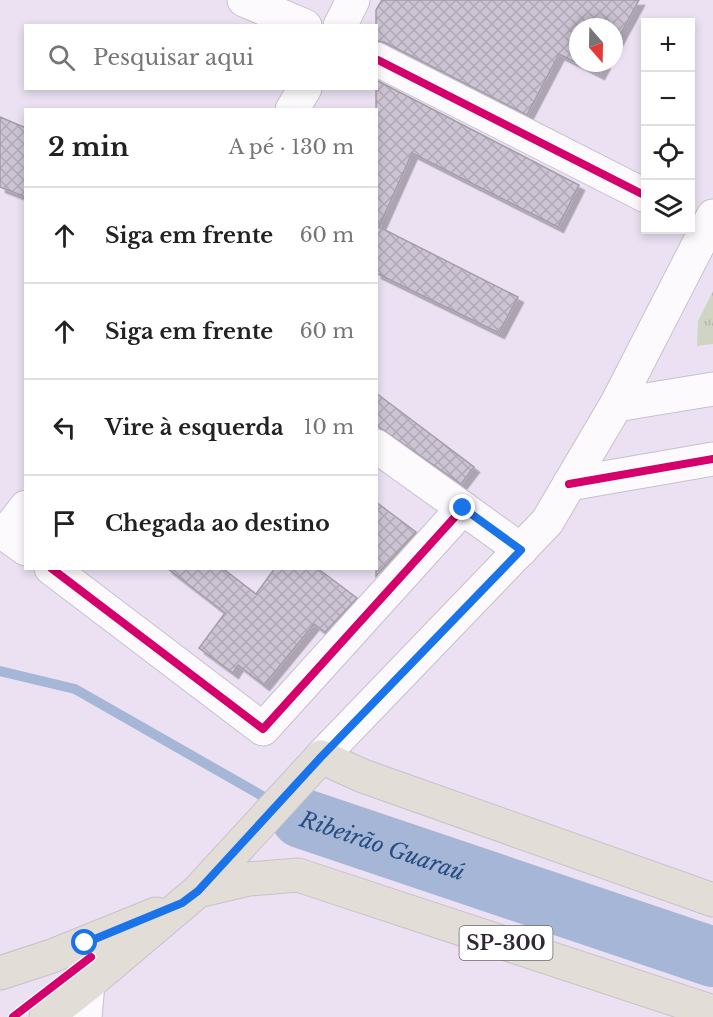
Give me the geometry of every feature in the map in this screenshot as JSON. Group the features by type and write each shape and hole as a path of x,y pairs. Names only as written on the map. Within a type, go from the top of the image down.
{"main road":[{"path":"190,897 321,757 374,780 713,900"},
{"path":"259,824 258,840 270,861 298,875"},
{"name":"SP-300","path":"0,973 85,943 226,883 298,875 713,1012"},
{"name":"SP-300","path":"46,1017 190,897"}],"street":[{"path":"244,0 300,24"},
{"path":"341,24 353,0"},
{"path":"378,60 641,194"},
{"path":"293,108 303,90"},
{"path":"321,757 547,522 615,405 704,221"},
{"path":"615,405 713,389"},
{"path":"378,447 521,550"},
{"path":"569,484 713,459"},
{"path":"54,570 263,729 463,508"},
{"path":"24,510 5,534 24,548"},
{"path":"85,1017 88,984"}],"green space":[{"path":"713,291 713,344 697,346 698,321"}],"building":[{"path":"382,0 639,0 623,29 623,18 569,18 569,59 559,54 527,115 384,42 378,41 378,24 376,24 376,10"},
{"path":"378,81 579,185 558,227 412,153 379,227 518,297 499,333 378,274 378,108 376,108"},
{"path":"0,117 24,127 24,196 0,187"},
{"path":"378,395 474,467 461,484 378,426"},
{"path":"378,504 416,532 376,576 376,570 378,570"},
{"path":"170,570 225,570 256,594 274,570 320,570 357,598 325,632 314,624 264,685 238,665 233,673 199,648 225,613"}],"waterway":[{"name":"Ribeirão Guaraú","path":"0,671 75,689 301,818"},
{"name":"Ribeirão Guaraú","path":"301,818 713,957"}],"cycle path":[{"path":"378,60 641,193"},
{"path":"569,484 713,459"},
{"path":"54,570 263,729 463,508"},
{"path":"13,1017 91,957"}],"route":[{"path":"85,943 182,903 198,891 321,757 521,550 463,508"}]}
